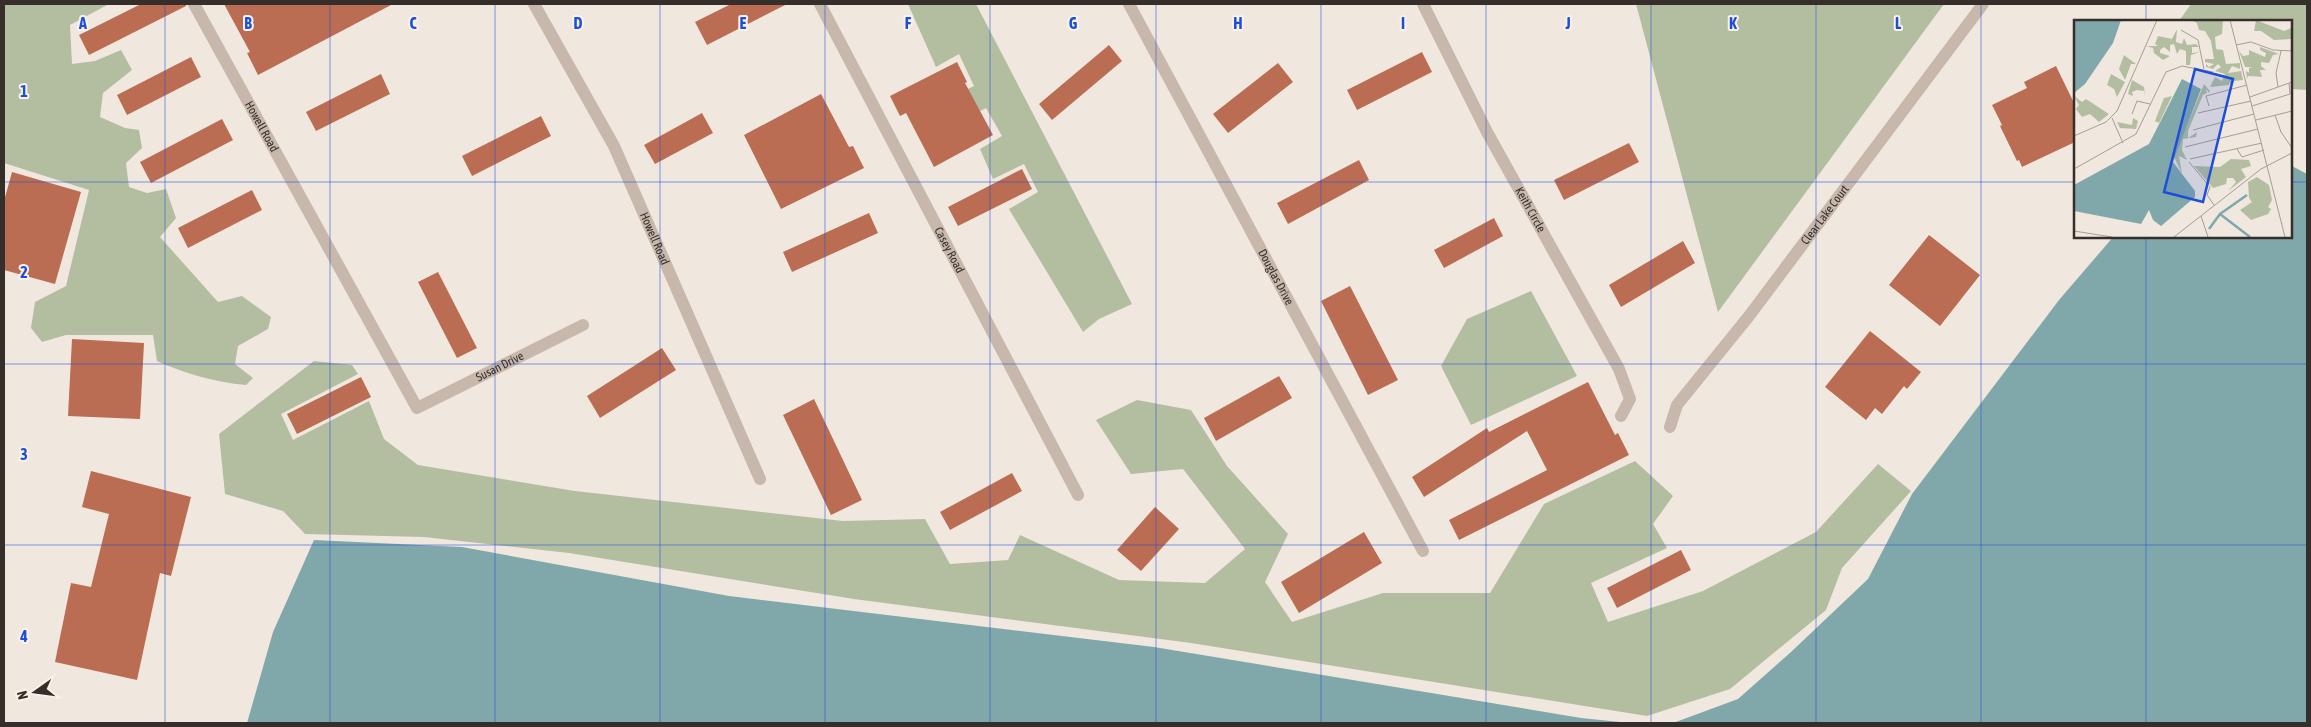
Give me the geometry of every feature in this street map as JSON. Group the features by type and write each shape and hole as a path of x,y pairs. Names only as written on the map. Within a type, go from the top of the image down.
{"street":[{"name":"Howell Road","path":"194,4 417,408"},
{"name":"Howell Road","path":"534,4 614,146 760,479"},
{"name":"Casey Road","path":"820,4 1078,495"},
{"name":"Douglas Drive","path":"1129,4 1423,551"},
{"name":"Keith Circle","path":"1423,4 1487,132 1619,369 1630,399 1621,416"},
{"name":"Clear Lake Court","path":"1670,427 1677,405 1749,316 1983,4"},
{"name":"Susan Drive","path":"417,408 583,325"}],"green space":[{"path":"4,4 109,4 70,25 72,64 95,61 121,50 132,70 103,93 100,117 125,128 139,130 142,148 126,163 129,187 147,193 166,189 176,218 160,237 218,302 242,296 271,317 268,329 238,346 235,364 253,378 246,385 200,377 157,361 153,335 66,335 42,342 31,328 35,302 66,286 89,190 4,163"},
{"path":"908,4 976,4 1132,304 1099,319 1083,332 1009,209 1038,192 1024,164 993,179 980,149 1002,136 986,108 966,119 954,96 974,86 959,54 936,67"},
{"path":"1636,4 1944,4 1718,312"},
{"path":"2191,4 2307,4 2307,90 2291,89 2291,20 2180,20"},
{"path":"1531,291 1577,376 1471,425 1441,366 1467,319"},
{"path":"314,361 352,365 358,374 281,414 293,440 369,401 384,439 418,465 575,491 843,521 925,519 950,564 1008,560 1020,535 1119,580 1205,583 1245,549 1183,469 1131,474 1096,420 1137,400 1191,410 1227,466 1288,534 1265,582 1292,622 1383,593 1490,593 1544,504 1635,461 1673,496 1653,524 1667,548 1591,583 1608,622 1703,591 1816,532 1878,464 1911,491 1842,568 1826,610 1730,689 1647,716 1191,643 854,599 569,553 424,537 305,534 283,511 225,494 219,434"}],"water":[{"path":"2291,166 2307,174 2307,723 1673,723 1738,699 1868,579 1912,494 2059,300 2112,238 2291,238"},
{"path":"314,540 462,547 729,596 1154,647 1581,718 1630,723 247,723 273,632"}],"building":[{"path":"141,4 186,4 186,6 89,55 79,35"},
{"path":"224,4 393,4 258,75 247,53 250,52"},
{"path":"731,4 787,4 707,45 695,22"},
{"path":"1109,45 1122,61 1052,120 1039,104"},
{"path":"1422,52 1432,72 1357,110 1347,90"},
{"path":"191,57 201,77 127,115 117,95"},
{"path":"957,62 967,82 965,83 993,135 934,167 906,113 900,116 890,96"},
{"path":"1278,63 1293,82 1228,133 1213,114"},
{"path":"2056,66 2074,103 2074,142 2022,167 2019,160 2017,161 2000,126 2002,125 1992,105 2027,88 2024,82"},
{"path":"381,74 390,94 316,131 306,112"},
{"path":"821,94 849,147 853,146 864,168 781,209 744,135"},
{"path":"702,113 713,133 655,164 644,145"},
{"path":"541,116 551,136 472,176 462,156"},
{"path":"222,119 233,140 151,183 140,162"},
{"path":"1629,143 1639,162 1564,200 1554,180"},
{"path":"1359,160 1369,180 1288,224 1277,203"},
{"path":"1022,169 1032,189 958,226 948,207"},
{"path":"12,172 81,192 55,284 4,270 4,201"},
{"path":"252,190 262,210 188,248 178,228"},
{"path":"869,213 878,233 792,272 783,252"},
{"path":"1494,218 1503,236 1444,268 1434,250"},
{"path":"1929,235 1980,275 1940,326 1889,285"},
{"path":"1683,241 1695,263 1621,307 1609,285"},
{"path":"438,272 477,348 457,358 418,282"},
{"path":"1350,286 1398,380 1368,395 1321,301"},
{"path":"1870,331 1921,372 1907,389 1904,386 1882,414 1875,408 1866,420 1825,387"},
{"path":"72,339 144,343 140,419 68,416"},
{"path":"662,348 676,370 600,418 587,396"},
{"path":"1279,376 1292,398 1216,441 1204,418"},
{"path":"361,377 371,397 297,434 287,414"},
{"path":"1588,382 1615,435 1618,433 1629,455 1459,540 1449,520 1547,470 1527,431 1424,497 1412,477 1487,428 1489,432"},
{"path":"814,399 862,500 831,515 783,415"},
{"path":"91,471 191,497 171,576 160,573 137,680 55,662 71,583 91,587 109,514 82,507"},
{"path":"1012,473 1022,491 950,530 940,512"},
{"path":"1155,507 1179,529 1141,571 1117,550"},
{"path":"1364,532 1382,563 1299,613 1281,582"},
{"path":"1681,550 1691,570 1617,608 1607,588"}]}
